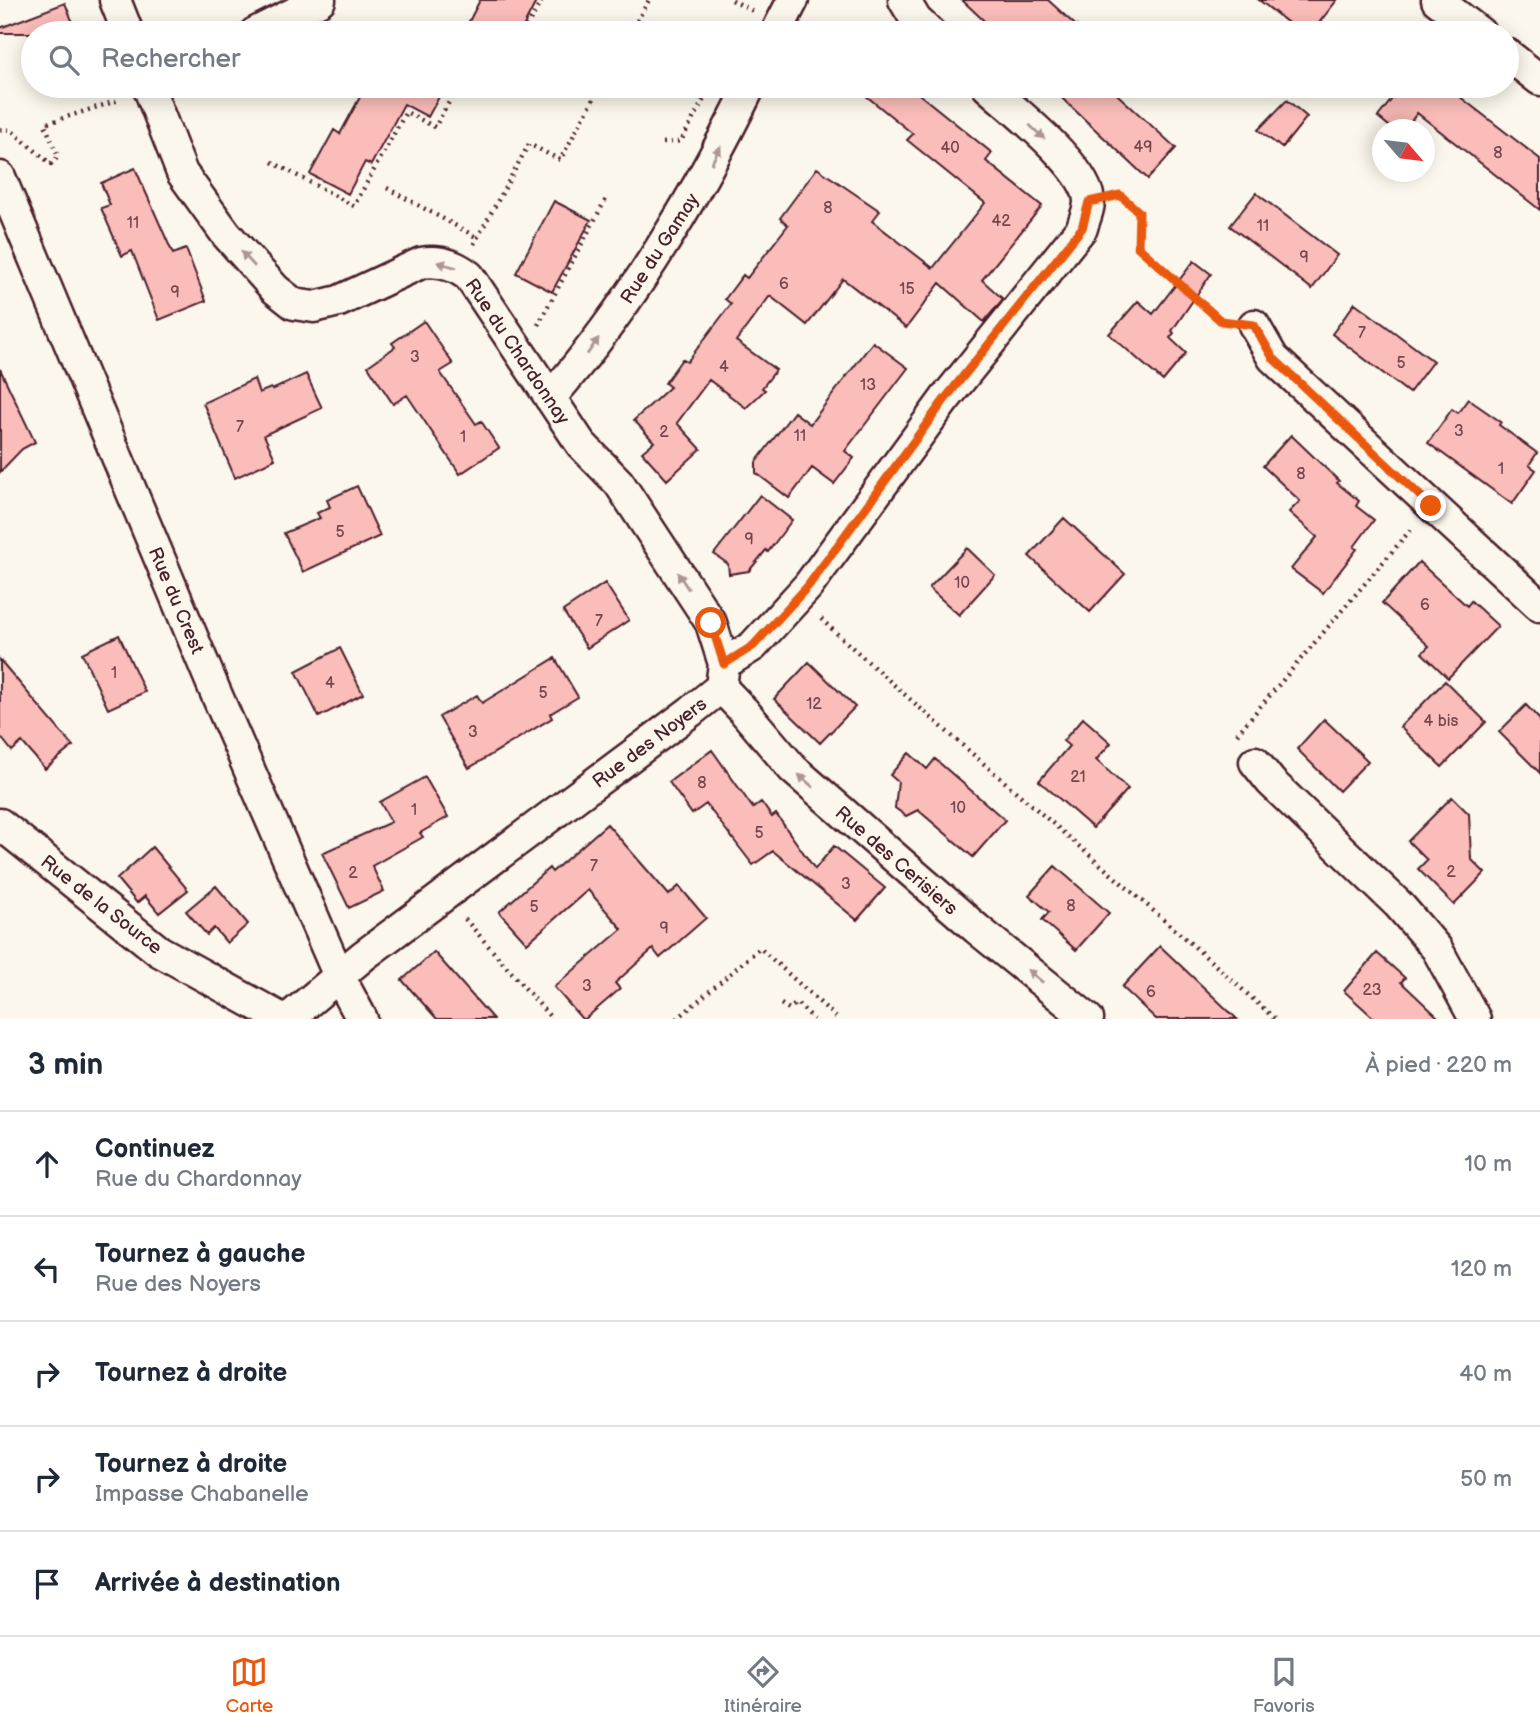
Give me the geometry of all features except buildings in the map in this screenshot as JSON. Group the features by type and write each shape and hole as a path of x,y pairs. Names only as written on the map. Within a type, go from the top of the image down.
{"street":[{"path":"115,0 123,21"},
{"path":"279,21 320,0"},
{"path":"782,21 793,0"},
{"path":"904,0 917,21"},
{"path":"1437,0 1464,21"},
{"path":"1519,63 1540,80"},
{"name":"Rue du Chardonnay","path":"155,98 182,173 226,234 275,289 294,304 314,307 339,301 432,261 460,269 469,276 581,444 619,484 711,623 722,675"},
{"name":"Rue du Gamay","path":"550,398 582,361 666,242 715,158 744,98"},
{"path":"1000,98 1070,162 1083,180 1089,202"},
{"name":"Rue du Crest","path":"0,177 210,678 339,976 362,1019"},
{"name":"Rue des Noyers","path":"288,1019 722,675 753,646 808,586 945,399 1082,228 1089,202"},
{"path":"1254,325 1273,358 1540,606"},
{"name":"Rue des Cerisiers","path":"722,675 743,710 793,769 977,929 1088,1019"},
{"path":"1255,762 1271,782 1399,905 1437,949 1475,1019"},
{"name":"Rue de la Source","path":"0,824 159,951 282,1019"}],"path":[{"path":"530,21 542,0"},
{"path":"637,21 649,0"},
{"path":"0,129 10,130 51,164 58,157 46,124 120,98"},
{"path":"272,162 354,206 406,112 435,127 451,98"},
{"path":"460,269 528,144 560,160 594,98"},
{"path":"663,143 681,141 704,98"},
{"path":"387,188 478,238"},
{"path":"1089,202 1120,195 1139,212 1138,247 1221,321 1254,325"},
{"path":"508,335 522,327 530,339 607,197"},
{"path":"1232,740 1431,506"},
{"path":"794,601 819,617 877,671 1275,1019"},
{"path":"442,897 464,918 552,1019"},
{"path":"677,1019 760,948 838,1019"},
{"path":"781,1004 789,1009 797,1003 814,1019"}],"route":[{"path":"711,623 724,664 753,646 808,586 945,399 1082,228 1089,202 1120,195 1139,212 1138,247 1221,321 1254,325 1273,358 1431,506"}]}
